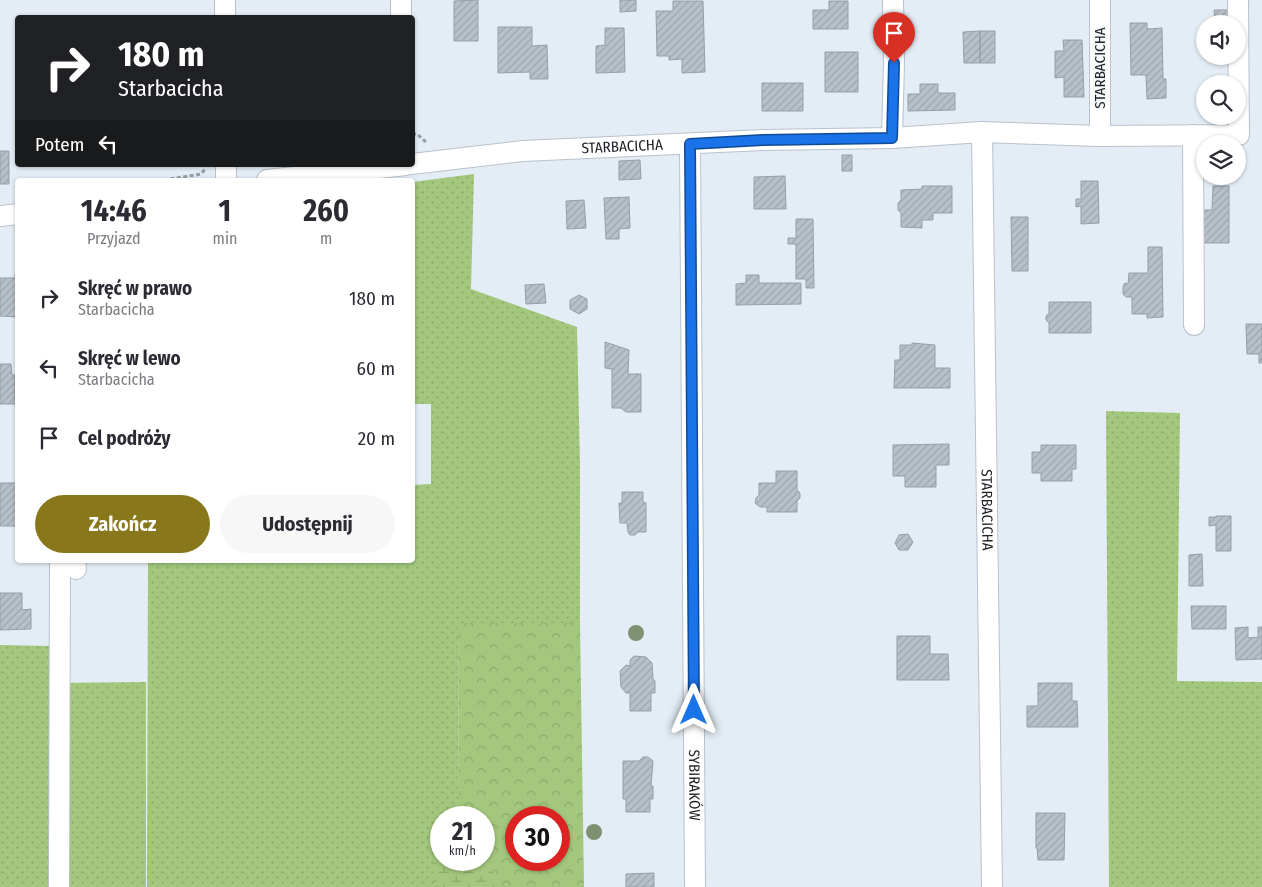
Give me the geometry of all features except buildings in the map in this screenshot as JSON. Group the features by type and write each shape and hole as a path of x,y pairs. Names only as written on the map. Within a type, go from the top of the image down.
{"street":[{"path":"225,0 225,15"},
{"path":"401,0 402,15"},
{"path":"892,138 893,0"},
{"name":"STARBACICHA","path":"1100,0 1100,136"},
{"name":"STARBACICHA","path":"415,164 522,151 763,140 892,138 982,132 1100,136 1238,135 1238,0"},
{"name":"STARBACICHA","path":"982,132 992,887"},
{"path":"1193,135 1194,325"},
{"name":"SYBIRAKÓW","path":"690,144 695,887"},
{"path":"286,178 387,167"},
{"path":"0,216 15,214"},
{"path":"59,887 70,563"}],"path":[{"path":"176,178 201,174 208,167"}],"green space":[{"path":"474,174 471,289 577,327 580,465 580,623 458,623 459,806 430,806 430,871 448,871 459,887 147,887 148,563 415,563 415,485 431,484 431,404 415,404 415,182"},
{"path":"1106,411 1180,413 1177,681 1262,682 1262,887 1109,887"},
{"path":"458,623 580,623 584,887 459,887 459,871 495,871 495,806 459,806"},
{"path":"0,645 51,646 53,683 146,682 146,887 0,887"},
{"path":"459,798 459,806 451,806"},
{"path":"433,871 493,871 494,887 433,887"}],"route":[{"path":"694,710 690,144 763,140 892,138 894,63"}]}
